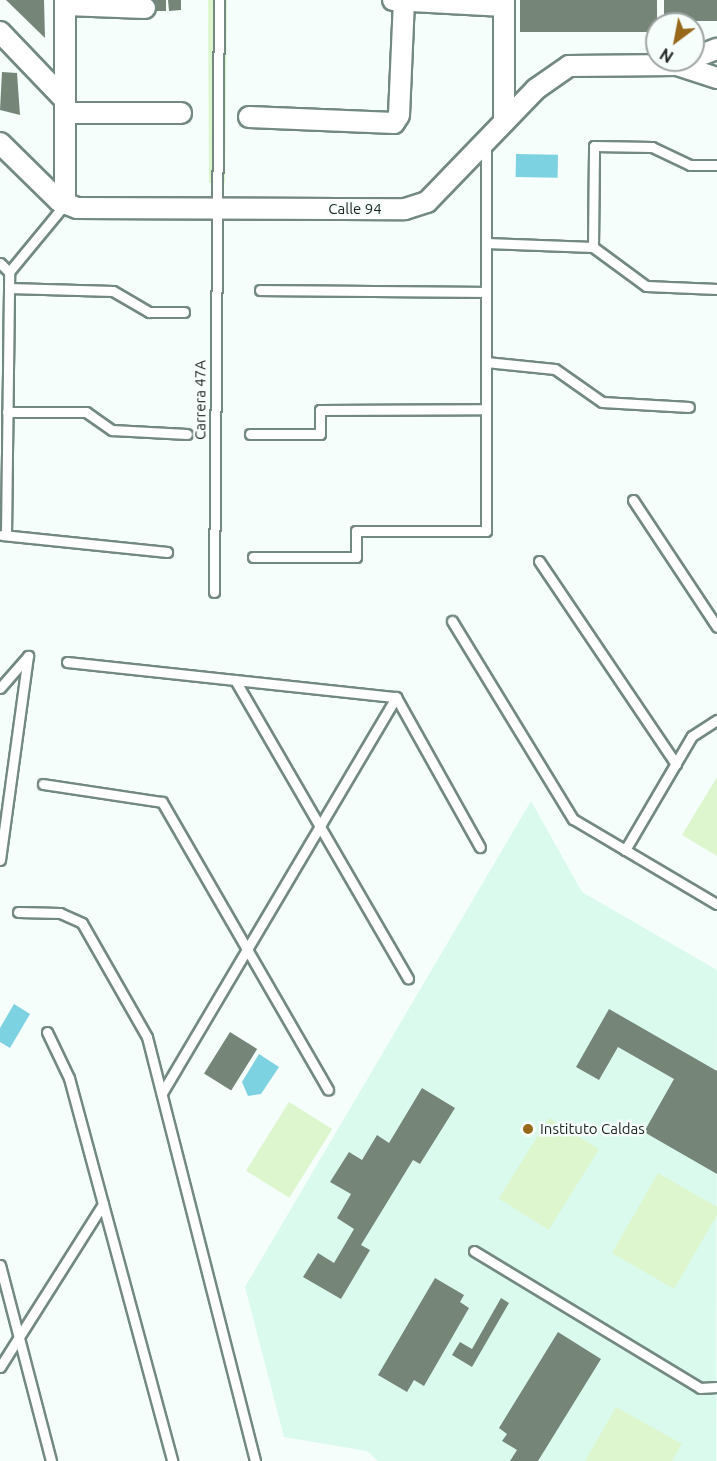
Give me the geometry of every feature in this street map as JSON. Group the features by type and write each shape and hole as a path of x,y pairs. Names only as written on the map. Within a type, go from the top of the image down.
{"street":[{"path":"249,117 394,123 399,115 398,0 504,3 504,122"},
{"path":"64,204 66,2 145,8"},
{"path":"0,32 66,107 181,113"},
{"name":"Calle 94","path":"64,204 77,208 417,207 427,202 546,80 569,66 645,63"},
{"path":"0,143 64,204"}],"lane":[{"name":"Carrera 47A","path":"214,592 219,0"},
{"path":"253,556 356,557 356,531 486,531 486,141"},
{"path":"593,247 594,146 652,147 690,165 717,165"},
{"path":"64,204 9,272 4,388 7,412 3,535 167,552"},
{"path":"486,243 593,247 646,286 717,289"},
{"path":"0,263 9,272"},
{"path":"9,288 113,291 149,312 184,312"},
{"path":"260,290 486,292"},
{"path":"486,362 555,369 602,402 689,407"},
{"path":"250,434 320,434 320,410 486,410"},
{"path":"7,412 86,412 112,430 187,434"},
{"path":"633,500 717,627"},
{"path":"539,561 676,764"},
{"path":"452,621 573,819 717,904"},
{"path":"0,688 28,656 0,860"},
{"path":"67,662 396,697"},
{"path":"235,680 408,978"},
{"path":"162,1093 396,697"},
{"path":"396,697 480,847"},
{"path":"625,850 692,736 717,720"},
{"path":"0,794 11,782"},
{"path":"44,784 162,802 328,1089"},
{"path":"18,912 60,913 82,923 147,1037 255,1461"},
{"path":"47,1032 69,1078 172,1461"},
{"path":"0,1367 103,1204"},
{"path":"474,1251 700,1388 717,1387"},
{"path":"0,1265 51,1461"}],"shaded area":[{"name":"Instituto Caldas","path":"531,801 582,892 717,970 716,1461 378,1461 367,1451 284,1437 245,1287"}],"green space":[{"path":"208,0 227,0 225,183 209,183"},
{"path":"717,777 717,856 682,835"},
{"path":"289,1102 332,1129 289,1198 246,1171"},
{"path":"549,1118 599,1149 549,1230 499,1199"},
{"path":"658,1173 717,1207 717,1215 674,1289 612,1253"},
{"path":"616,1407 682,1444 672,1461 585,1461"}],"water":[{"path":"516,154 558,155 558,178 516,177"},
{"path":"14,1004 30,1014 10,1048 0,1042 0,1028"},
{"path":"259,1054 279,1067 261,1094 248,1096 242,1082"}],"building":[{"path":"6,0 44,0 45,38"},
{"path":"150,0 166,0 166,11 150,11"},
{"path":"168,0 181,0 181,10 169,11"},
{"path":"520,0 657,0 657,12 645,12 645,32 520,32"},
{"path":"664,0 717,0 717,21 705,21 705,12 664,12"},
{"path":"2,72 17,73 20,115 0,110"},
{"path":"609,1009 717,1071 717,1174 644,1132 674,1079 618,1047 599,1080 576,1067"},
{"path":"230,1032 257,1049 231,1091 204,1074"},
{"path":"422,1088 455,1108 420,1164 413,1160 361,1245 370,1250 341,1299 303,1277 318,1253 334,1263 354,1229 337,1218 351,1194 330,1182 349,1152 362,1160 377,1135 389,1143"},
{"path":"435,1278 464,1295 460,1302 469,1308 424,1386 414,1380 407,1392 378,1375"},
{"path":"501,1298 509,1303 472,1367 452,1355 460,1342 472,1349"},
{"path":"558,1332 601,1359 538,1461 510,1461 517,1450 502,1441 507,1434 499,1428"}],"place":[{"name":"Instituto Caldas","path":"528,1129"}]}
